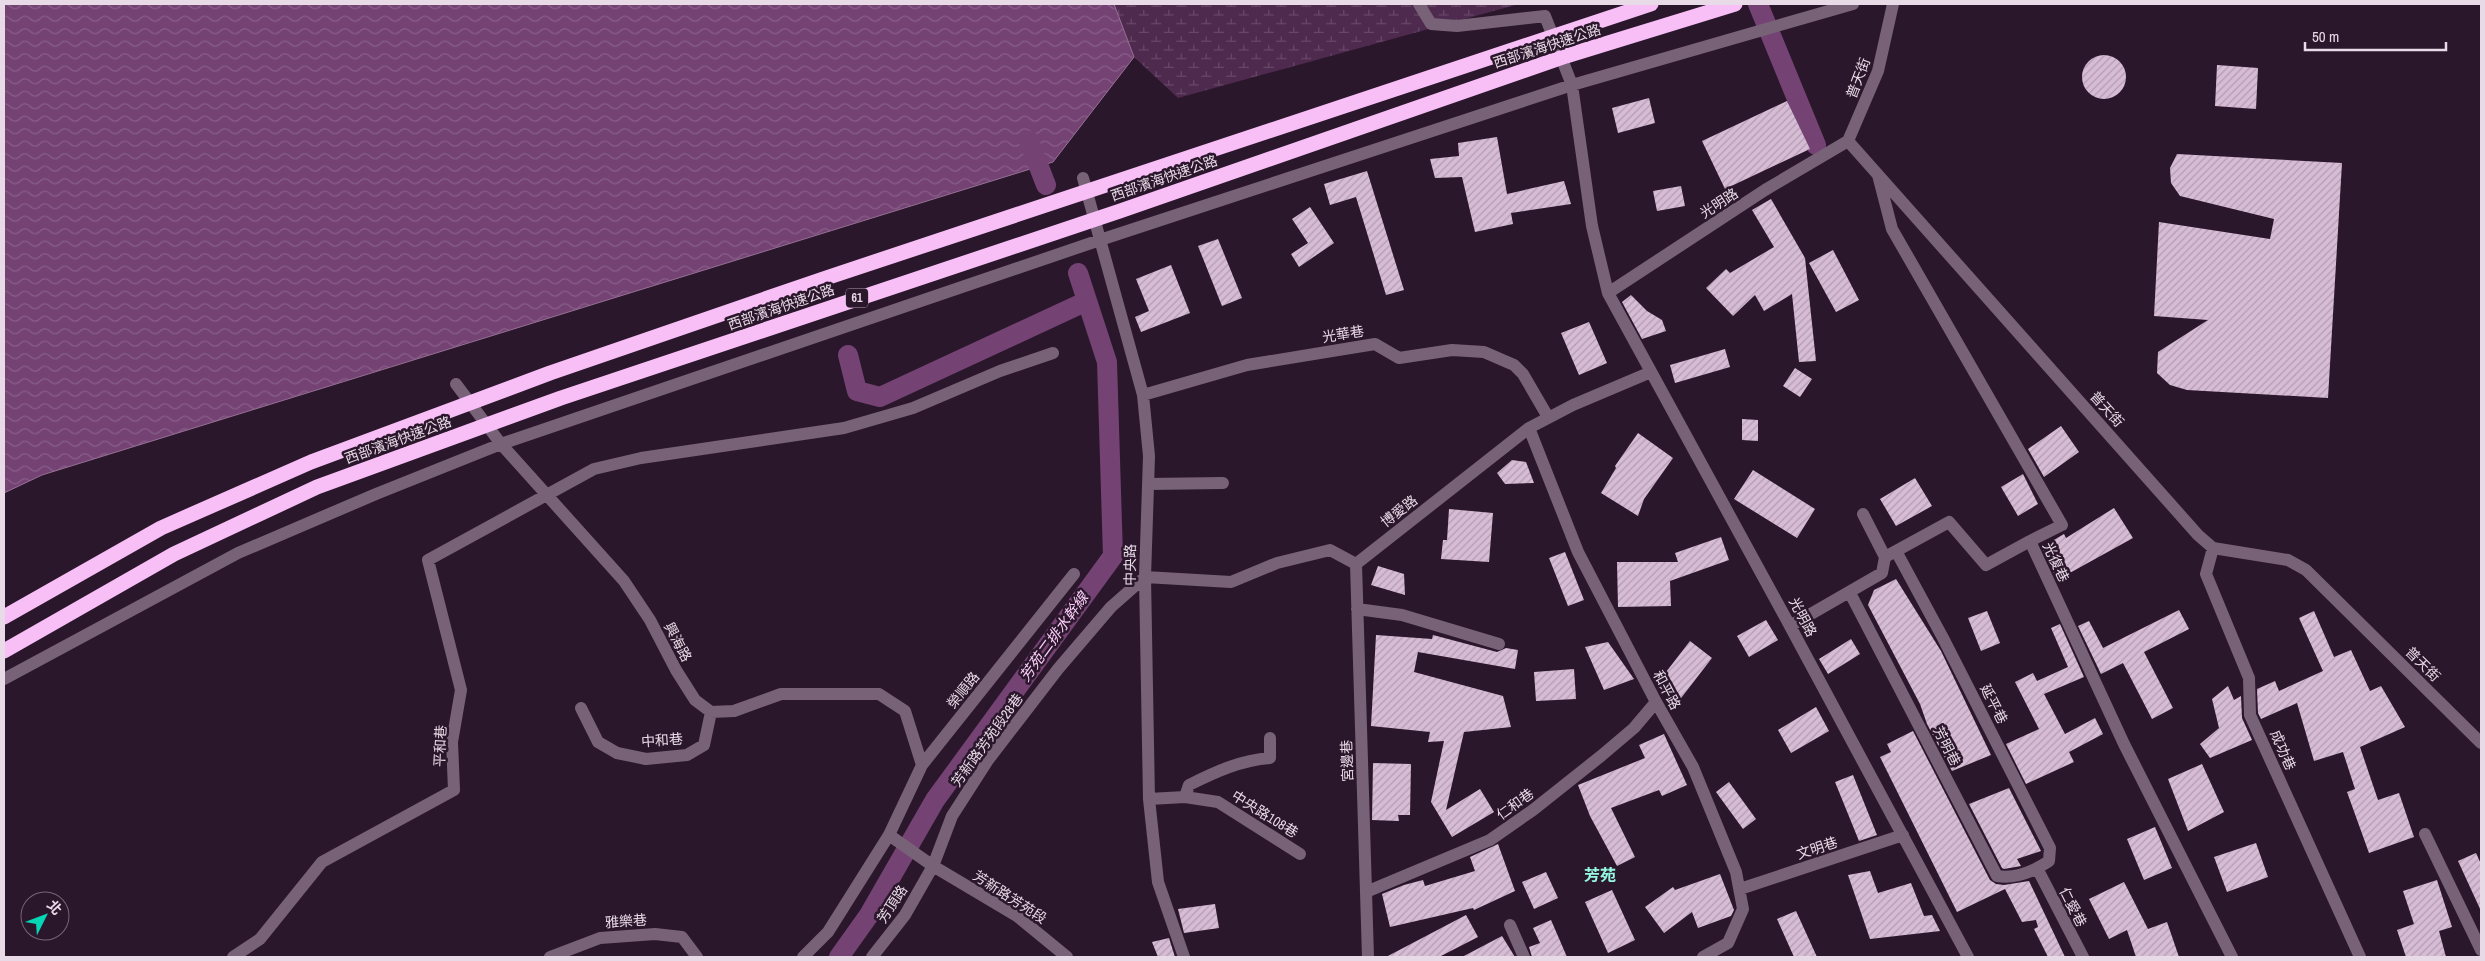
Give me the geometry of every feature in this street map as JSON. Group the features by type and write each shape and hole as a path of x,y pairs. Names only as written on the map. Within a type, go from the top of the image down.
{"highway":[{"name":"西部濱海快速公路","path":"4,618 161,528 329,455 550,373 826,278 1651,4"},
{"name":"西部濱海快速公路","path":"4,652 174,554 317,487 570,395 1120,211 1566,56 1735,4"}],"street":[{"name":"光明路","path":"1419,4 1431,24 1457,26 1545,16 1572,85 1592,226 1608,293 1968,957"},
{"path":"4,679 238,553 376,494 501,444 1100,240 1572,85 1853,4"},
{"name":"普天街","path":"1893,4 1878,71 1848,141 2213,548 2288,560 2306,570 2481,743"},
{"name":"光明路","path":"1608,293 1766,190 1848,141"},
{"name":"光復巷","path":"1878,175 1892,229 2062,525 2030,540 2124,744 2232,957"},
{"name":"中央路","path":"1083,178 1143,395 1149,456 1144,577 1149,800 1158,882 1184,957"},
{"name":"光華巷","path":"1143,395 1247,365 1375,344 1399,358 1452,350 1484,352 1514,365 1523,374 1548,417"},
{"path":"546,496 594,469 641,458 844,428 913,408 1000,371 1053,353"},
{"name":"博愛路","path":"1356,564 1529,428 1548,417 1652,372"},
{"name":"興海路","path":"456,384 501,444 624,581 650,620 676,670 695,700 711,712"},
{"name":"和平路","path":"1529,428 1578,552 1656,702 1693,767 1740,889 1743,908 1728,943 1703,957"},
{"path":"1148,484 1223,483"},
{"name":"平和巷","path":"233,957 260,939 322,862 454,790 452,742 461,690 428,560 546,496"},
{"name":"延平巷","path":"1863,514 1891,554 1943,638 2050,848 2049,862 2038,870"},
{"path":"1790,626 1882,573 1891,554 1949,522 1986,565 2030,540"},
{"name":"成功巷","path":"2213,548 2206,574 2249,678 2250,715 2360,957"},
{"path":"1144,577 1231,582 1278,563 1330,550 1356,564"},
{"name":"宮邊巷","path":"1356,564 1368,957"},
{"name":"榮順路","path":"889,835 922,765 1074,574"},
{"name":"芳新路芳苑段28巷","path":"933,866 952,816 988,760 1058,669 1111,607 1144,577"},
{"name":"芳明巷","path":"1850,593 1997,876 2009,878 2038,870"},
{"path":"1358,609 1402,615 1498,644"},
{"path":"711,712 734,711 781,694 879,694 904,711 922,765"},
{"name":"仁和巷","path":"1366,892 1490,840 1533,810 1601,756 1634,728 1656,702"},
{"name":"中和巷","path":"581,708 598,742 617,753 646,758 687,755 704,745 711,712"},
{"name":"中央路108巷","path":"1185,797 1189,785 1205,777 1248,760 1270,758 1270,738"},
{"name":"中央路108巷","path":"1149,800 1185,797 1218,802 1300,854"},
{"path":"2425,834 2481,950"},
{"path":"803,957 828,932 889,835"},
{"name":"芳新路芳苑段","path":"889,835 933,866 1017,916 1067,957"},
{"name":"文明巷","path":"1740,889 1903,835"},
{"name":"芳頂路","path":"872,957 906,915 933,866"},
{"name":"仁愛巷","path":"2038,870 2083,957"},
{"path":"1510,926 1524,957"},
{"name":"雅樂巷","path":"550,957 600,938 655,934 682,937 697,957"}],"green space":[{"path":"1114,4 1519,4 1178,98 1134,57"}],"water":[{"path":"4,4 1114,4 1134,57 1053,162 42,475 4,493"}],"building":[{"path":"2108,55 2120,61 2125,68 2125,86 2120,93 2113,98 2100,99 2092,96 2085,89 2082,73 2085,65 2092,58"},
{"path":"2217,65 2258,68 2256,109 2215,106"},
{"path":"1649,98 1655,123 1618,133 1612,108"},
{"path":"1787,101 1810,149 1725,189 1702,141"},
{"path":"1497,137 1507,194 1564,181 1571,204 1511,213 1513,224 1475,232 1462,177 1435,178 1430,159 1459,156 1458,143"},
{"path":"2177,154 2342,163 2328,398 2187,390 2170,385 2157,373 2158,352 2208,320 2154,316 2159,222 2270,239 2274,219 2180,196 2171,183 2170,168"},
{"path":"1367,171 1404,290 1386,295 1356,197 1330,205 1324,184"},
{"path":"1681,186 1685,206 1657,211 1653,191"},
{"path":"1771,199 1805,258 1816,361 1799,362 1792,294 1764,311 1755,295 1733,316 1706,288 1726,269 1730,273 1774,247 1752,210"},
{"path":"1310,207 1334,243 1299,267 1291,254 1308,243 1292,219"},
{"path":"1218,239 1242,298 1222,306 1198,246"},
{"path":"1833,250 1859,300 1836,312 1809,263"},
{"path":"1171,265 1190,313 1141,332 1135,317 1149,311 1136,279"},
{"path":"1631,295 1647,311 1662,320 1666,331 1642,339 1622,302"},
{"path":"1589,322 1607,363 1579,375 1561,333"},
{"path":"1725,349 1730,367 1675,383 1670,365"},
{"path":"1795,368 1812,379 1800,397 1783,386"},
{"path":"1742,419 1758,420 1758,441 1742,440"},
{"path":"2061,426 2079,452 2044,477 2028,449"},
{"path":"1638,433 1673,458 1644,499 1638,516 1601,493 1616,468 1615,466"},
{"path":"1512,460 1526,462 1534,483 1505,484 1497,473"},
{"path":"1753,470 1815,509 1797,538 1734,499"},
{"path":"2023,474 2038,504 2018,516 2001,487"},
{"path":"1915,478 1932,506 1896,526 1880,499"},
{"path":"2114,508 2133,538 2057,580 2042,547 2064,534 2066,538"},
{"path":"1449,509 1493,513 1489,562 1441,559 1443,540 1447,540"},
{"path":"1721,537 1729,560 1670,581 1671,606 1618,607 1617,562 1678,562 1675,553"},
{"path":"1565,552 1584,600 1568,606 1549,558"},
{"path":"1378,566 1404,574 1405,595 1371,585"},
{"path":"1896,579 1941,651 1991,755 1952,771 1927,724 1920,704 1868,605 1874,590"},
{"path":"2179,610 2189,629 2144,652 2173,708 2152,719 2123,663 2101,674 2078,626 2089,621 2103,648"},
{"path":"1987,611 2000,643 1981,651 1968,618"},
{"path":"2314,611 2334,657 2351,650 2370,691 2381,686 2405,727 2360,747 2378,800 2399,793 2414,837 2369,853 2347,792 2355,789 2343,752 2314,761 2297,703 2261,719 2258,713 2257,689 2275,681 2279,691 2323,671 2299,618"},
{"path":"1766,620 1778,640 1749,657 1737,636"},
{"path":"2060,624 2084,677 2044,694 2065,734 2095,718 2103,734 2069,752 2074,762 2026,784 2006,744 2039,729 2015,682 2033,673 2037,681 2068,667 2051,628"},
{"path":"1376,635 1432,639 1433,635 1497,652 1506,648 1518,650 1515,669 1418,652 1414,672 1503,696 1511,727 1464,732 1446,810 1480,789 1494,812 1452,837 1431,802 1444,741 1428,742 1430,732 1371,726"},
{"path":"1851,639 1860,654 1828,674 1819,659"},
{"path":"1690,641 1712,658 1678,702 1656,685"},
{"path":"1608,642 1634,679 1604,690 1585,647"},
{"path":"1574,669 1576,699 1536,701 1534,672"},
{"path":"2228,686 2234,700 2241,696 2242,718 2252,740 2210,758 2200,744 2219,728 2212,699"},
{"path":"1816,707 1829,731 1791,753 1778,730"},
{"path":"1913,731 1990,880 1996,884 2004,885 2029,881 2065,957 2048,957 2034,929 2038,927 2036,920 2022,922 2005,889 1957,912 1880,757 1891,752 1887,744"},
{"path":"1664,734 1687,785 1662,796 1659,790 1611,808 1635,857 1617,866 1590,816 1578,785 1645,758 1639,745"},
{"path":"1373,763 1411,764 1410,815 1398,815 1399,821 1372,820"},
{"path":"2202,764 2224,812 2188,831 2168,779"},
{"path":"1853,775 1877,835 1859,841 1835,782"},
{"path":"1729,782 1756,819 1743,829 1716,792"},
{"path":"2009,788 2041,851 2017,859 2021,866 2004,869 1969,804"},
{"path":"2155,827 2172,868 2144,880 2127,839"},
{"path":"2256,843 2268,877 2227,892 2214,857"},
{"path":"1498,844 1515,891 1474,910 1473,908 1390,927 1382,894 1423,880 1425,886 1475,871 1470,857"},
{"path":"2476,853 2481,864 2481,911 2458,861"},
{"path":"1870,871 1878,893 1911,883 1924,916 1932,915 1940,931 1870,939 1848,875"},
{"path":"1546,872 1558,898 1534,909 1522,882"},
{"path":"1720,874 1734,910 1731,916 1698,928 1692,912 1664,933 1645,907 1673,887 1675,890"},
{"path":"2437,880 2452,927 2439,931 2446,957 2406,957 2397,930 2414,924 2403,891"},
{"path":"2124,882 2148,929 2167,922 2179,957 2136,957 2127,930 2109,939 2089,899"},
{"path":"1612,890 1635,940 1608,953 1585,902"},
{"path":"1215,904 1219,928 1184,933 1178,909"},
{"path":"1796,911 1817,957 1794,957 1777,919"},
{"path":"1466,915 1478,937 1439,957 1386,957"},
{"path":"1551,920 1567,957 1532,957 1529,947 1540,943 1533,928"},
{"path":"1502,936 1515,957 1462,957"},
{"path":"1169,938 1175,957 1158,957 1152,942"}],"waterway":[{"path":"1758,4 1816,145"},
{"path":"1029,141 1046,185"},
{"name":"芳苑二排水幹線","path":"839,957 869,915 935,800 1113,556 1107,362 1078,273"},
{"path":"848,355 857,391 880,397 1087,301"}],"district":[{"name":"芳苑","path":"1600,875"}]}
